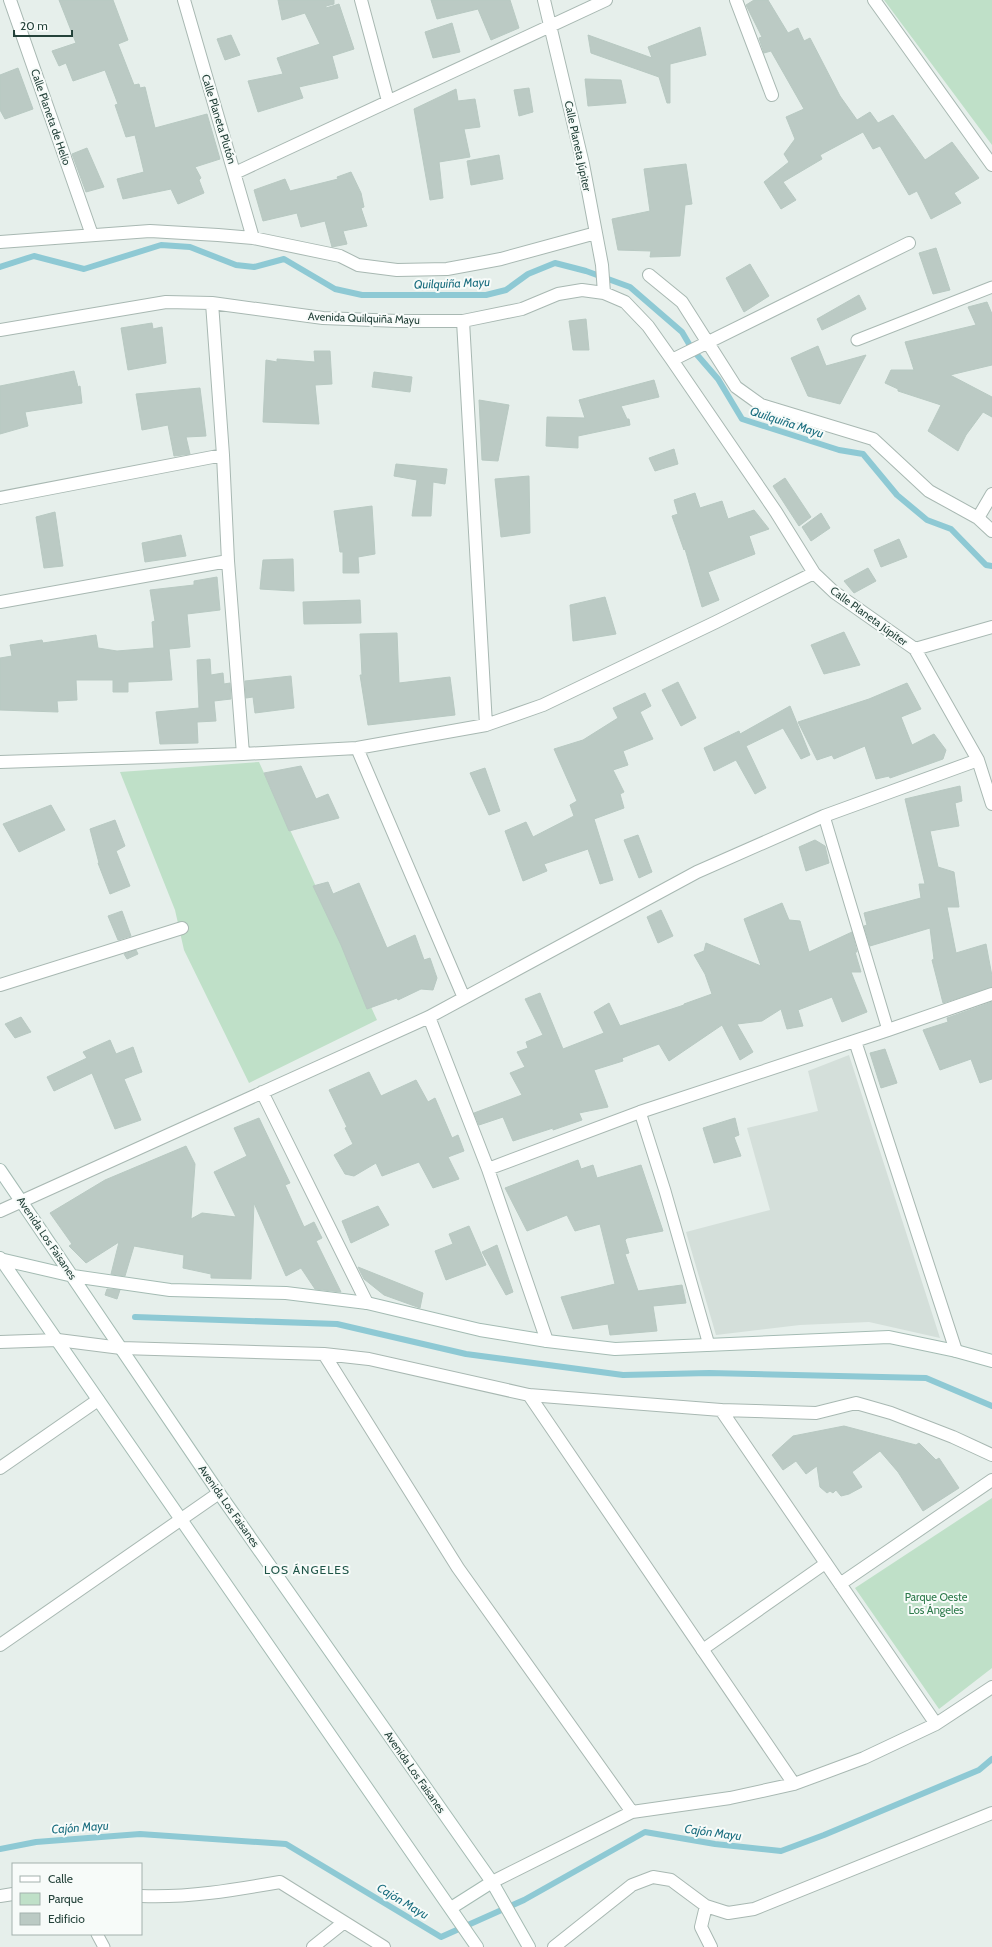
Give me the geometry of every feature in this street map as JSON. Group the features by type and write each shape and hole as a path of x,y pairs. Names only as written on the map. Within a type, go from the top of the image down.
{"street":[{"name":"Calle Planeta de Helio","path":"10,0 92,235"},
{"name":"Calle Planeta Plutón","path":"184,0 236,173 253,238"},
{"path":"361,0 388,101"},
{"name":"Calle Planeta Júpiter","path":"544,0 584,164 602,264 604,293"},
{"path":"236,173 606,0"},
{"path":"736,0 772,96"},
{"path":"874,0 992,165"},
{"path":"0,242 150,231 253,238 340,256 358,265 396,270 447,269 502,260 596,233"},
{"path":"672,360 909,243"},
{"path":"648,275 682,302 736,387 760,405 873,439 930,491 978,518 992,531"},
{"name":"Avenida Quilquiña Mayu","path":"0,330 166,302 212,303 323,318 463,321 522,309 558,294 582,290 604,293 625,302 648,326 672,360"},
{"path":"212,303 223,454 228,561 244,754"},
{"path":"463,321 486,725"},
{"name":"Calle Planeta Júpiter","path":"672,360 776,512 814,573 834,592 915,649 978,760 992,804"},
{"path":"0,498 223,454"},
{"path":"978,518 992,494"},
{"path":"0,602 228,561"},
{"path":"0,762 244,754 357,748 486,725 543,705 814,573"},
{"path":"915,649 992,627"},
{"path":"357,748 464,998"},
{"path":"0,1211 429,1017 698,872 824,816 978,760"},
{"path":"0,985 182,928"},
{"path":"488,1169 640,1112 992,994"},
{"path":"429,1017 488,1169 547,1341"},
{"path":"855,1041 956,1351"},
{"path":"262,1092 367,1303"},
{"name":"Avenida Los Faisanes","path":"0,1170 219,1493 492,1882 529,1947"},
{"path":"0,1259 73,1276 170,1290 286,1293 367,1303 480,1330 547,1341 615,1349 888,1337 956,1351 992,1361"},
{"path":"0,1259 58,1340 180,1520 460,1920 477,1947"},
{"path":"0,1342 58,1340 121,1348 324,1354 369,1359 529,1395 721,1410 816,1413 856,1403 891,1413 953,1437 992,1455"},
{"path":"324,1354 458,1568 632,1812"},
{"path":"529,1395 794,1784"},
{"path":"0,1468 98,1400"},
{"path":"721,1410 936,1724"},
{"path":"840,1584 992,1480"},
{"path":"0,1645 219,1493"},
{"path":"451,1908 492,1882 540,1856 632,1812 730,1798 794,1784 864,1758 936,1724 992,1687"},
{"path":"554,1947 632,1885 653,1878 671,1880 706,1906 728,1913 754,1909 992,1813"},
{"path":"142,1896 159,1897 211,1893 280,1882 343,1923 384,1947"},
{"path":"0,1896 12,1894"},
{"path":"706,1906 701,1928 711,1947"},
{"path":"313,1947 343,1923"}],"lane":[{"path":"857,340 992,287"},
{"path":"824,816 888,1030"},
{"path":"640,1112 665,1191 709,1345"},
{"path":"702,1650 826,1563"},
{"path":"97,1935 104,1947"}],"shaded area":[{"path":"849,1055 940,1338 869,1322 800,1325 716,1335 686,1232 770,1210 747,1128 818,1111 808,1071"}],"green space":[{"path":"884,0 992,0 992,145"},
{"path":"259,762 377,1020 249,1083 184,950 175,910 120,772"},
{"name":"Parque Oeste Los Ángeles","path":"992,1498 992,1668 939,1709 855,1588"}],"building":[{"path":"59,0 113,0 128,40 118,44 134,85 139,84 140,88 145,87 155,128 207,114 220,159 195,167 201,178 199,180 204,193 178,204 171,189 123,199 117,179 144,172 135,135 126,137 115,105 118,104 105,70 73,81 66,63 59,66 52,51 76,43"},
{"path":"278,0 334,0 334,4 326,6 326,8 339,4 354,49 332,56 338,78 299,87 303,98 258,112 248,81 283,74 277,58 320,44 305,13 282,20"},
{"path":"431,0 510,0 519,28 491,40 478,9 437,19"},
{"path":"754,0 768,0 788,33 798,28 804,41 810,38 840,96 857,120 870,112 878,123 893,115 925,160 952,142 979,178 954,193 961,203 931,219 917,191 909,195 880,146 873,149 863,132 820,155 822,159 783,182 796,200 781,209 764,182 789,162 784,154 795,139 786,117 804,109 771,51 764,53 759,38 762,37 746,5"},
{"path":"452,23 460,52 433,58 425,32"},
{"path":"700,27 706,55 670,64 670,103 667,103 659,77 591,53 588,35 652,58 648,47"},
{"path":"231,35 240,55 225,60 217,39"},
{"path":"18,68 33,109 5,119 0,110 0,75"},
{"path":"585,79 621,80 626,103 588,106"},
{"path":"529,88 533,112 519,116 514,90"},
{"path":"456,89 458,101 475,99 480,127 464,129 470,157 439,162 443,198 430,200 414,109"},
{"path":"87,148 104,187 86,192 72,154"},
{"path":"499,155 503,179 471,185 467,161"},
{"path":"686,164 692,204 685,205 680,256 650,257 651,251 618,250 612,219 650,211 644,169"},
{"path":"351,172 361,193 364,207 361,208 367,226 343,231 347,244 332,247 325,221 301,227 297,213 263,221 254,190 285,179 290,191 338,179 337,177"},
{"path":"936,248 950,290 933,294 919,253"},
{"path":"750,264 769,296 744,312 726,278"},
{"path":"859,295 866,309 822,330 817,319"},
{"path":"987,302 992,314 992,365 950,375 992,397 992,417 983,412 966,435 958,451 928,431 941,405 898,391 898,389 885,383 891,370 914,370 905,342 976,325 968,307"},
{"path":"586,319 589,350 573,350 569,321"},
{"path":"152,323 153,329 162,327 166,363 128,370 121,328"},
{"path":"818,346 826,366 866,355 840,404 808,396 791,358"},
{"path":"314,351 330,351 332,384 315,385 319,424 263,422 266,360 277,362 277,359 315,362"},
{"path":"74,371 78,387 80,386 82,403 25,412 28,426 0,434 0,386"},
{"path":"374,372 412,377 410,392 372,387"},
{"path":"654,380 659,397 621,406 627,419 629,419 630,425 578,436 578,448 546,446 547,417 585,418 579,400"},
{"path":"200,388 206,436 186,437 190,454 174,456 168,425 142,430 136,394"},
{"path":"479,400 509,405 498,461 482,460"},
{"path":"674,449 678,464 655,471 649,458"},
{"path":"396,464 447,469 445,484 433,482 431,516 412,516 417,480 394,476"},
{"path":"529,476 530,533 501,537 495,479"},
{"path":"785,478 811,517 799,526 773,486"},
{"path":"695,493 700,508 722,501 728,519 754,510 769,529 749,536 755,554 708,572 719,600 702,607 685,549 684,550 672,516 678,514 674,500"},
{"path":"372,506 375,554 358,557 359,573 343,573 343,552 340,552 334,511"},
{"path":"55,512 63,566 44,568 36,517"},
{"path":"821,513 830,528 811,541 802,527"},
{"path":"181,535 186,556 145,562 142,543"},
{"path":"899,539 907,557 881,567 874,550"},
{"path":"293,559 294,591 260,589 263,560"},
{"path":"868,568 876,581 854,593 844,581"},
{"path":"217,577 220,610 187,614 190,647 169,649 172,680 128,682 128,692 113,692 113,680 76,680 77,700 57,701 58,712 0,710 0,658 12,656 10,645 42,640 43,643 96,635 98,648 117,651 154,648 152,622 155,621 150,590 194,585 194,581"},
{"path":"605,597 616,634 573,641 570,605"},
{"path":"360,600 361,623 304,624 303,602"},
{"path":"844,632 860,665 824,674 811,645"},
{"path":"397,633 399,683 450,677 455,715 368,725 360,675 362,675 360,634"},
{"path":"210,659 211,675 223,673 224,684 230,683 231,699 214,701 216,721 197,722 198,743 160,744 156,712 199,708 197,660"},
{"path":"291,676 294,708 255,713 253,697 246,698 245,681"},
{"path":"678,682 696,718 681,726 662,690"},
{"path":"907,683 921,709 901,717 912,745 934,734 946,750 943,759 890,778 889,776 876,779 865,746 834,759 832,755 817,760 798,722 869,699"},
{"path":"645,693 651,706 640,712 653,739 623,751 628,765 613,770 624,792 620,794 624,808 594,819 613,880 600,884 588,849 544,864 547,871 523,881 505,831 526,822 533,837 574,816 570,805 577,801 554,749 583,740 618,718 613,708"},
{"path":"790,706 810,755 801,759 783,728 746,746 766,788 755,794 736,760 714,771 704,748 739,731 740,734"},
{"path":"301,766 316,799 328,794 339,818 289,831 264,773"},
{"path":"485,768 500,811 489,815 470,773"},
{"path":"960,786 962,801 955,803 959,826 930,831 938,867 954,872 959,907 947,907 956,953 986,944 992,976 992,987 943,1003 932,960 934,959 930,928 870,946 864,926 867,925 864,913 921,898 919,884 925,884 905,799"},
{"path":"51,805 65,830 19,852 3,824"},
{"path":"115,820 125,846 116,851 130,886 110,894 98,863 90,829"},
{"path":"638,835 652,872 639,878 624,840"},
{"path":"815,840 825,846 829,863 806,871 799,847"},
{"path":"328,882 333,894 359,883 387,948 415,935 424,960 430,958 437,978 433,990 421,989 398,1000 397,998 367,1009 341,945 313,886"},
{"path":"782,903 789,920 800,921 809,952 852,932 857,952 855,952 861,972 851,972 867,1012 842,1022 832,997 798,1010 803,1026 787,1029 781,1009 762,1021 737,1024 753,1052 740,1060 722,1025 669,1061 659,1044 622,1058 623,1061 594,1070 608,1107 579,1113 582,1120 513,1141 503,1117 479,1125 474,1113 522,1095 510,1073 525,1067 517,1052 528,1048 526,1042 543,1035 525,999 540,993 563,1049 604,1033 594,1012 609,1003 620,1026 684,1005 712,994 705,974 694,955 704,951 706,943 761,966 744,919"},
{"path":"661,910 673,936 658,943 647,917"},
{"path":"122,911 131,936 118,940 108,916"},
{"path":"136,950 138,954 127,959 124,954"},
{"path":"992,1002 992,1079 980,1083 971,1059 940,1070 923,1030 948,1022 947,1018"},
{"path":"21,1017 31,1032 15,1038 5,1024"},
{"path":"110,1040 116,1054 133,1047 142,1072 124,1079 141,1120 115,1129 92,1073 54,1091 47,1077 87,1058 83,1052"},
{"path":"885,1049 897,1083 881,1088 870,1053"},
{"path":"369,1072 381,1096 416,1080 428,1102 435,1098 452,1138 458,1135 464,1151 448,1157 459,1179 433,1188 419,1162 382,1176 376,1163 354,1176 345,1174 334,1155 353,1144 345,1128 347,1127 329,1090"},
{"path":"259,1118 290,1183 285,1185 304,1227 314,1222 322,1238 316,1241 341,1292 315,1289 301,1268 286,1276 254,1203 251,1279 211,1278 211,1274 183,1268 184,1255 134,1246 125,1276 111,1274 119,1242 86,1263 69,1246 72,1244 50,1213 105,1180 186,1146 195,1164 191,1219 202,1213 236,1217 214,1172 247,1156 234,1128"},
{"path":"735,1118 739,1135 734,1137 741,1156 714,1163 703,1128"},
{"path":"578,1160 581,1169 593,1165 597,1178 641,1165 663,1231 627,1238 625,1240 629,1253 625,1254 638,1291 682,1285 686,1303 653,1306 657,1331 610,1335 608,1324 573,1329 561,1297 615,1284 600,1224 575,1231 567,1215 527,1231 505,1188"},
{"path":"378,1206 389,1225 351,1243 342,1221"},
{"path":"469,1226 486,1265 446,1280 435,1251 453,1244 449,1234"},
{"path":"497,1245 513,1292 506,1295 482,1252"},
{"path":"358,1267 423,1293 420,1308 384,1295 364,1279"},
{"path":"107,1289 120,1290 117,1299 105,1295"},
{"path":"844,1426 916,1445 919,1443 936,1460 939,1458 959,1488 923,1511 898,1472 880,1451 852,1472 862,1487 849,1494 841,1496 836,1490 833,1493 830,1491 827,1493 820,1487 817,1466 806,1474 796,1461 783,1470 772,1455 793,1436"}],"waterway":[{"name":"Quilquiña Mayu","path":"0,267 34,256 84,269 161,245 190,247 236,265 254,267 284,259 335,289 362,295 486,295 506,290 528,274 555,263 586,271 630,287 682,332 692,349 718,379 742,419 839,450 863,454 897,495 927,520 951,529 986,565 992,566"},
{"path":"135,1317 337,1324 466,1354 623,1375 709,1373 926,1378 992,1406"},
{"name":"Cajón Mayu","path":"0,1849 36,1842 140,1834 286,1844 441,1937 524,1900 645,1832 715,1844 781,1851 824,1835 979,1770 992,1759"}],"district":[{"name":"LOS ÁNGELES","path":"307,1569"}]}
